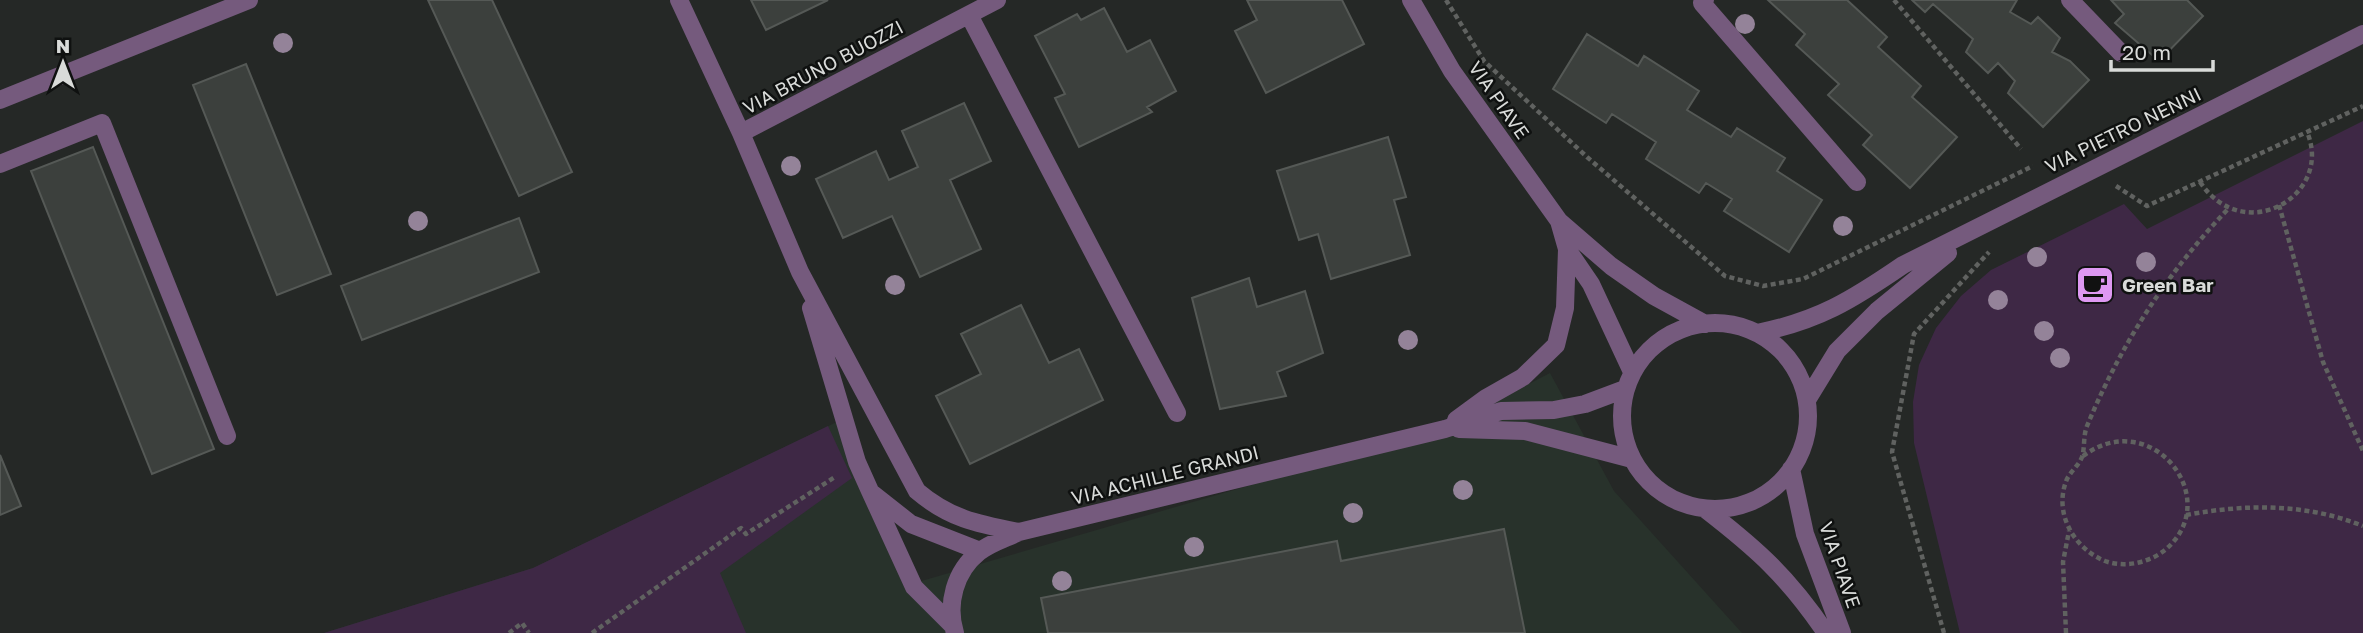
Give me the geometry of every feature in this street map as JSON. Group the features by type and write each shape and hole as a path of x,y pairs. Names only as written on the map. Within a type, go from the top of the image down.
{"street":[{"path":"0,100 250,0"},
{"path":"679,0 741,133 800,272 917,491 941,511 977,524 1019,532"},
{"name":"VIA BRUNO BUOZZI","path":"741,133 998,0"},
{"name":"VIA PIAVE","path":"1411,0 1452,71 1559,221 1611,267 1654,296 1705,324"},
{"path":"1705,0 1702,3 1857,182"},
{"path":"2070,0 2121,53"},
{"path":"969,15 1177,413"},
{"name":"VIA PIETRO NENNI","path":"1757,333 1793,326 1845,304 1903,265 2363,34"},
{"path":"0,164 103,123 227,436"},
{"name":"VIA PIETRO NENNI","path":"1807,400 1837,351 1877,311 1929,266 2014,208"},
{"name":"VIA PIAVE","path":"1559,221 1567,249"},
{"path":"1567,249 1591,284 1632,372"},
{"name":"VIA ACHILLE GRANDI","path":"1445,429 1486,398 1523,377 1556,345 1565,308 1567,249"},
{"path":"800,272 857,462 914,586 954,630"},
{"name":"VIA PIAVE","path":"1705,509 1740,506 1757,499 1781,482 1791,469 1806,436 1807,400 1793,367 1782,353 1757,333 1731,325 1705,324 1666,337 1642,358 1625,389 1622,423 1632,459 1649,483 1666,496 1705,509 1759,551 1787,580 1826,633"},
{"name":"VIA ACHILLE GRANDI","path":"954,630 951,594 964,569 979,551 1019,532 1445,429 1501,411 1554,410 1585,404 1625,389"},
{"name":"VIA ACHILLE GRANDI","path":"1445,429 1525,431 1632,459"},
{"name":"VIA PIAVE","path":"1791,469 1805,534 1842,633"},
{"path":"870,491 911,524 979,551"}],"path":[{"path":"1446,0 1483,61 1587,157 1725,276 1763,286 1803,279 2033,166"},
{"path":"1894,0 2021,149"},
{"path":"2114,185 2147,206 2363,106"},
{"path":"2200,181 2210,197 2228,209 2252,214 2272,210 2301,187 2310,169 2313,146 2307,132"},
{"path":"2279,205 2323,362 2363,451"},
{"path":"2082,456 2085,431 2109,375 2137,326 2163,284 2228,209"},
{"path":"1944,633 1892,452 1914,334 1996,245"},
{"path":"2131,440 2151,446 2168,457 2180,474 2186,494 2186,514 2178,534 2165,550 2147,561 2127,564 2107,562 2089,553 2069,531 2065,519 2063,491 2073,468 2082,456 2110,442 2131,440"},
{"path":"592,633 741,528 746,534 857,462"},
{"path":"2186,514 2256,507 2301,509 2363,526"},
{"path":"2066,633 2063,562 2069,531"},
{"path":"509,633 522,623 529,633"}],"shaded area":[{"path":"2363,121 2363,633 1960,633 1914,443 1913,402 1919,365 1936,328 1961,296 1991,270 2124,204 2147,229"},
{"path":"1550,373 1614,491 1742,633 324,633 533,568 845,418 918,582 1440,430"},
{"path":"828,426 852,478 720,573 746,633 324,633 533,568"}],"building":[{"path":"428,0 492,0 572,172 519,196"},
{"path":"751,0 828,0 766,30"},
{"path":"1247,0 1342,0 1364,44 1266,93 1235,31 1257,20"},
{"path":"1768,0 1847,0 1887,37 1878,47 1921,86 1912,97 1957,137 1910,188 1863,145 1872,135 1828,95 1839,84 1796,45 1805,34"},
{"path":"1912,0 2017,0 2010,12 2031,24 2038,17 2060,38 2052,52 2070,61 2089,80 2043,127 2008,93 2015,81 1998,63 1988,73 1966,52 1973,39 1933,4 1925,12"},
{"path":"2111,0 2187,0 2203,16 2159,61 2115,23 2124,14"},
{"path":"1104,8 1127,52 1150,40 1176,91 1147,107 1152,112 1079,147 1055,98 1065,94 1035,36 1077,14 1081,20"},
{"path":"1587,34 1638,66 1644,56 1699,91 1687,110 1731,137 1737,128 1785,158 1777,171 1822,200 1789,252 1724,211 1732,199 1706,183 1699,193 1646,159 1656,142 1612,114 1606,123 1553,89"},
{"path":"246,64 331,274 277,295 193,85"},
{"path":"964,103 991,161 950,180 981,249 920,277 892,216 843,238 816,179 876,151 889,180 918,167 902,131"},
{"path":"1388,137 1406,197 1394,200 1410,255 1331,279 1318,234 1299,240 1277,171"},
{"path":"93,147 214,449 152,474 31,171"},
{"path":"519,218 539,272 362,340 341,286"},
{"path":"1249,278 1257,307 1305,291 1323,353 1277,372 1286,396 1220,409 1192,298"},
{"path":"1021,305 1049,363 1079,349 1103,400 970,464 936,396 981,374 961,334"},
{"path":"0,455 21,506 0,515"},
{"path":"1504,529 1525,633 1048,633 1041,598 1337,541 1341,561"}],"place":[{"name":"Green Bar","path":"2095,285"}]}
